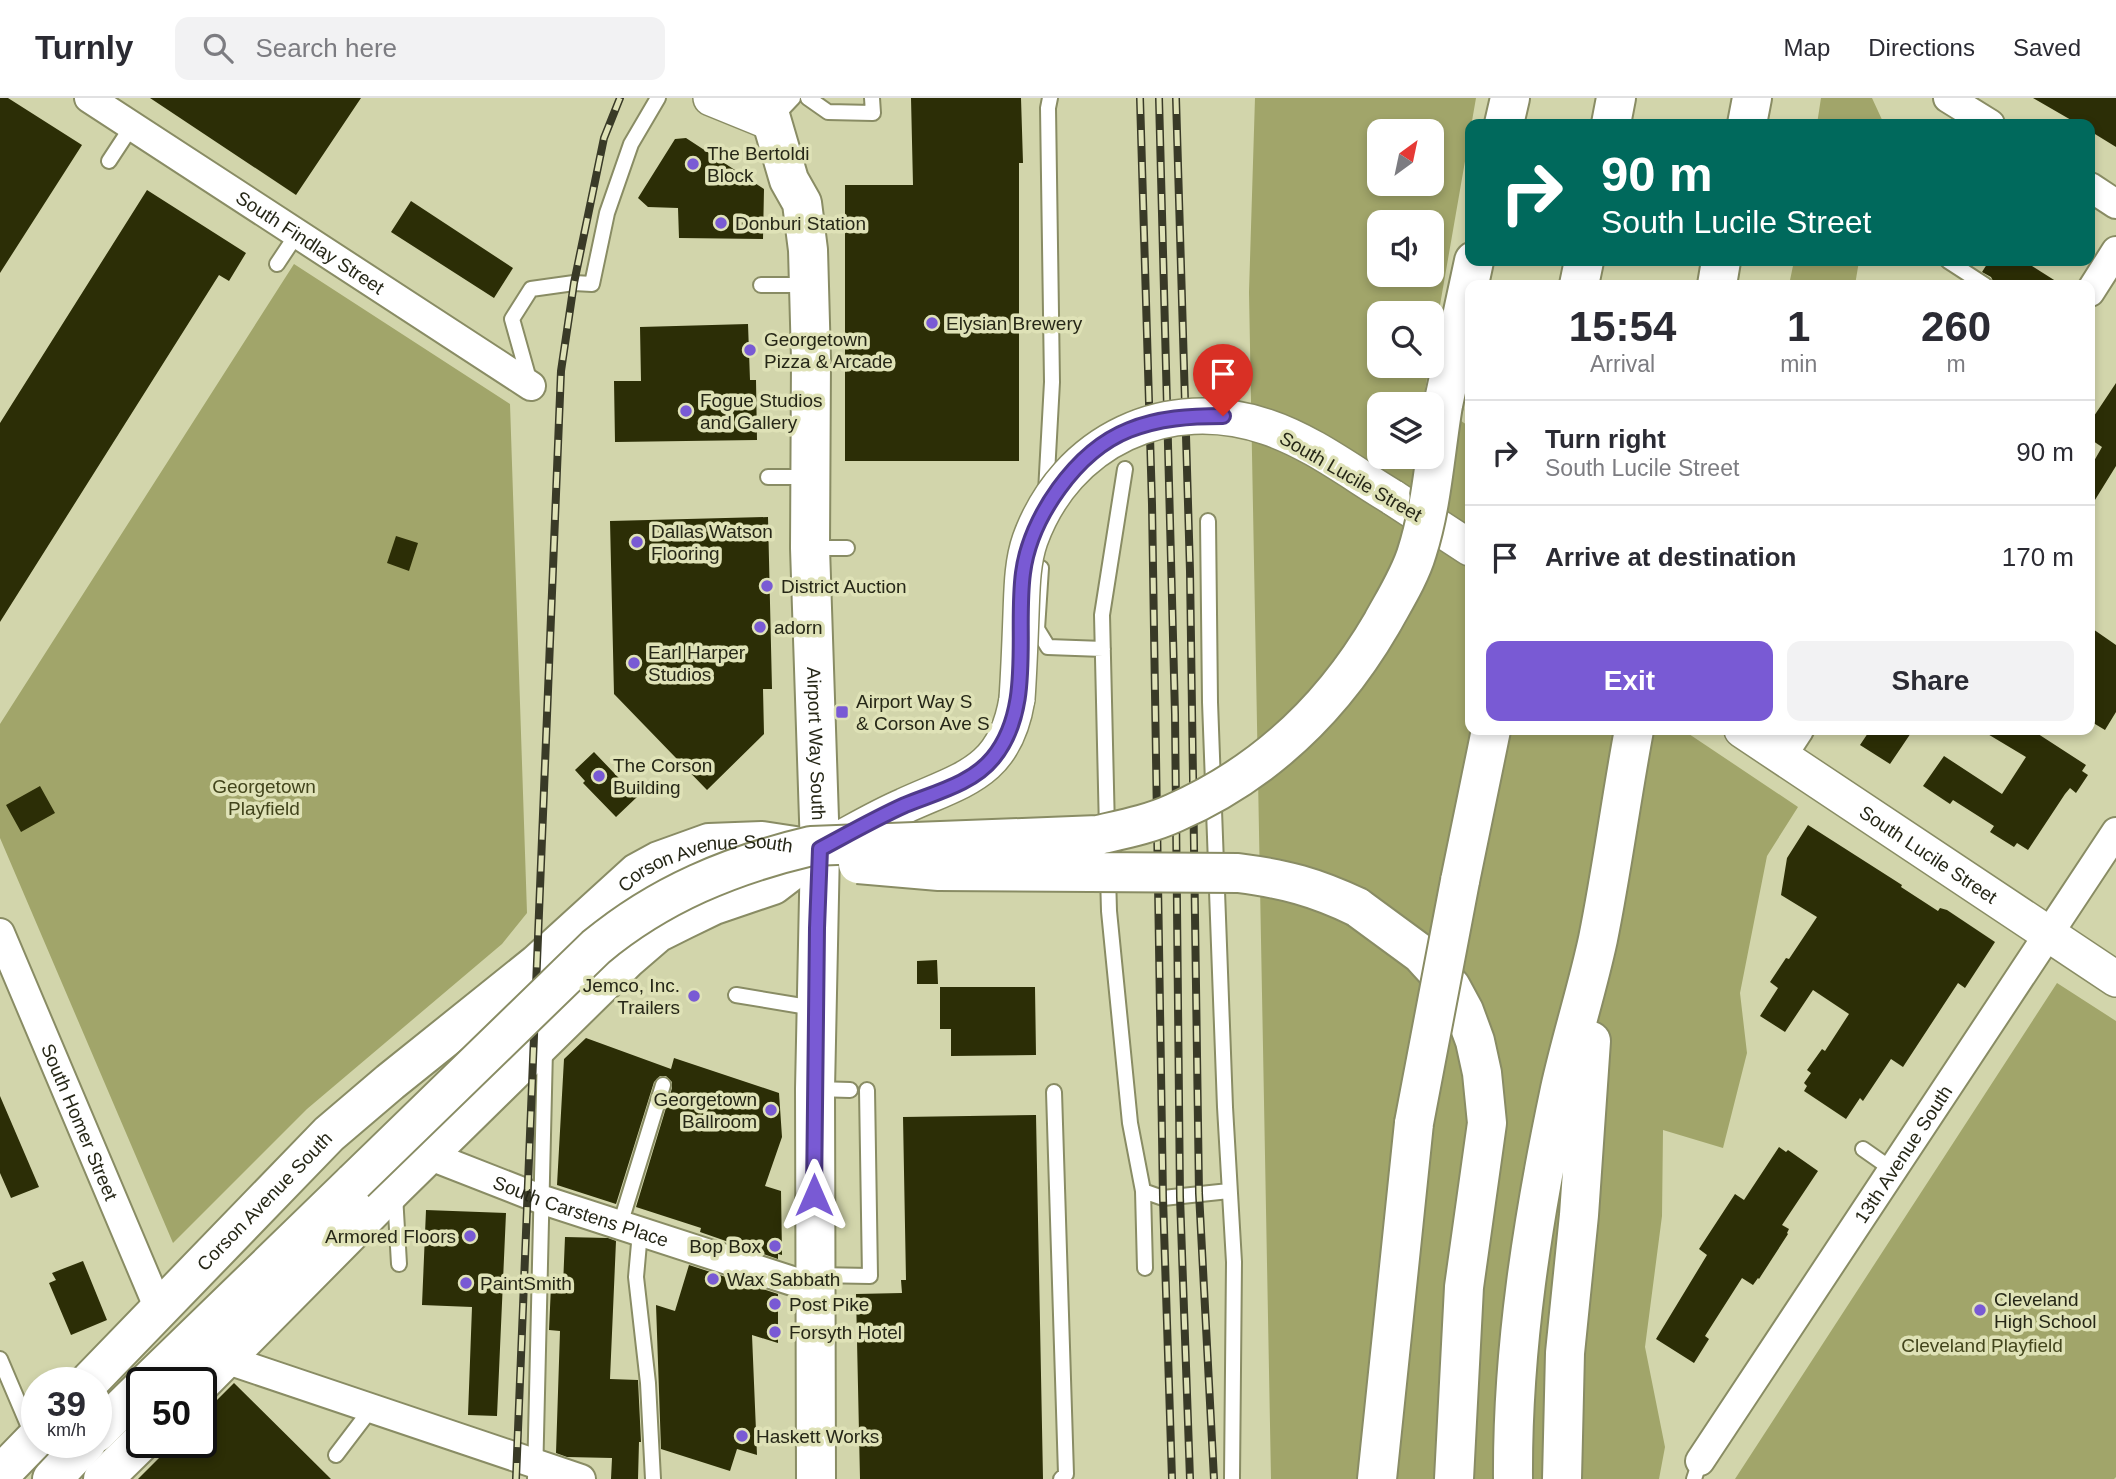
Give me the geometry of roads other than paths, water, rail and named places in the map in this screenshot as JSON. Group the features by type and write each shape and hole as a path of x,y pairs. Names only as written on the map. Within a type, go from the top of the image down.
{"main road":[{"path":"1505,119 1510,98"},
{"path":"1612,119 1616,98"},
{"path":"1748,119 1752,98"},
{"name":"Airport Way South","path":"776,106 789,180 802,203 807,228 811,359 810,548 820,849 816,1009 832,1089 814,1282 816,1479"},
{"path":"163,1367 596,947 628,921 662,902 704,880 766,857 811,846 1098,835 1135,827 1172,814 1248,773 1281,747 1322,708 1364,653 1417,552 1443,405 1465,303"},
{"path":"1377,1479 1414,1123 1490,735"},
{"path":"1513,1479 1519,1331 1535,1222 1561,1087 1597,940 1632,742"},
{"name":"Corson Avenue South","path":"103,1367 330,1135 390,1082 537,964 637,873 685,850 715,843 762,841 820,849"},
{"name":"Corson Avenue South","path":"217,1367 394,1187 618,967 657,933 714,905 773,885 820,849"},
{"path":"766,857 939,871 1238,873 1275,877 1308,885 1357,907 1421,954 1451,988 1464,1011 1475,1041 1482,1073 1487,1123 1464,1287 1454,1479"},
{"path":"1562,1479 1565,1353 1578,1215 1597,940"},
{"path":"436,1047 487,1097"},
{"path":"1391,1339 1394,1479"},
{"path":"112,1417 126,1404"},
{"path":"0,1475 21,1453"},
{"path":"103,1479 126,1457"},
{"path":"52,1479 72,1458"}],"street":[{"name":"South Findlay Street","path":"89,98 531,386"},
{"path":"711,98 776,106"},
{"path":"1948,98 1982,119"},
{"path":"2095,190 2116,204"},
{"path":"2095,284 2116,251"},
{"name":"South Lucile Street","path":"820,849 882,816 971,777 992,759 1014,720 1023,573 1030,541 1042,515 1079,465 1127,431 1163,419 1196,416 1223,416 1267,427 1313,449 1465,545"},
{"name":"South Lucile Street","path":"1761,735 1791,743 2048,935 2116,979"},
{"name":"13th Avenue South","path":"1697,1470 2116,832"},
{"name":"South Homer Street","path":"0,933 159,1309"},
{"name":"South Carstens Place","path":"428,1155 543,1200 814,1282"},
{"path":"217,1372 371,1409 536,1471 581,1479"}],"lane":[{"path":"531,386 512,319 531,289 592,284 607,213 631,144 658,98"},
{"path":"807,98 828,112 873,113 872,98"},
{"path":"1050,98 1052,382 1037,629 1048,647 1103,649"},
{"path":"109,161 132,126"},
{"path":"277,264 297,234"},
{"path":"1956,266 1977,280"},
{"path":"761,285 808,285"},
{"path":"1125,470 1102,615 1107,850 1109,911 1130,1123 1143,1191 1145,1268"},
{"path":"768,477 810,477"},
{"path":"1208,521 1210,702 1234,1262 1232,1479"},
{"path":"810,548 847,548"},
{"path":"736,995 816,1009"},
{"path":"536,1471 546,1038"},
{"path":"655,1478 648,1383 630,1228 663,1085"},
{"path":"814,1282 870,1276 867,1090"},
{"path":"1054,1091 1066,1474 1061,1479"},
{"path":"1863,1149 1893,1170"},
{"path":"394,1187 399,1264"},
{"path":"1143,1191 1163,1198 1229,1191"},
{"path":"0,1359 21,1406"},
{"path":"336,1455 371,1409"}],"railway":[{"path":"516,1479 561,371 574,283 604,138 620,98"},
{"path":"1140,98 1152,504 1163,1198 1172,1479"},
{"path":"1159,98 1175,714 1180,1197 1190,1479"},
{"path":"1176,98 1190,571 1199,1193 1214,1479"}],"place":[{"name":"The Bertoldi Block","path":"693,164"},
{"name":"Donburi Station","path":"721,223"},
{"name":"Elysian Brewery","path":"932,323"},
{"name":"Georgetown Pizza & Arcade","path":"750,350"},
{"name":"Fogue Studios and Gallery","path":"686,411"},
{"name":"Dallas Watson Flooring","path":"637,542"},
{"name":"District Auction","path":"767,586"},
{"name":"adorn","path":"760,627"},
{"name":"Earl Harper Studios","path":"634,663"},
{"name":"Airport Way S & Corson Ave S","path":"842,712"},
{"name":"The Corson Building","path":"599,776"},
{"name":"Jemco, Inc. Trailers","path":"694,996"},
{"name":"Georgetown Ballroom","path":"771,1110"},
{"name":"Armored Floors","path":"470,1236"},
{"name":"Bop Box","path":"775,1246"},
{"name":"Wax Sabbath","path":"713,1279"},
{"name":"PaintSmith","path":"466,1283"},
{"name":"Post Pike","path":"775,1304"},
{"name":"Cleveland High School","path":"1980,1310"},
{"name":"Forsyth Hotel","path":"775,1332"},
{"name":"Haskett Works","path":"742,1436"}],"park label":[{"name":"Georgetown Playfield","path":"264,797"},
{"name":"Cleveland Playfield","path":"1982,1345"}]}
